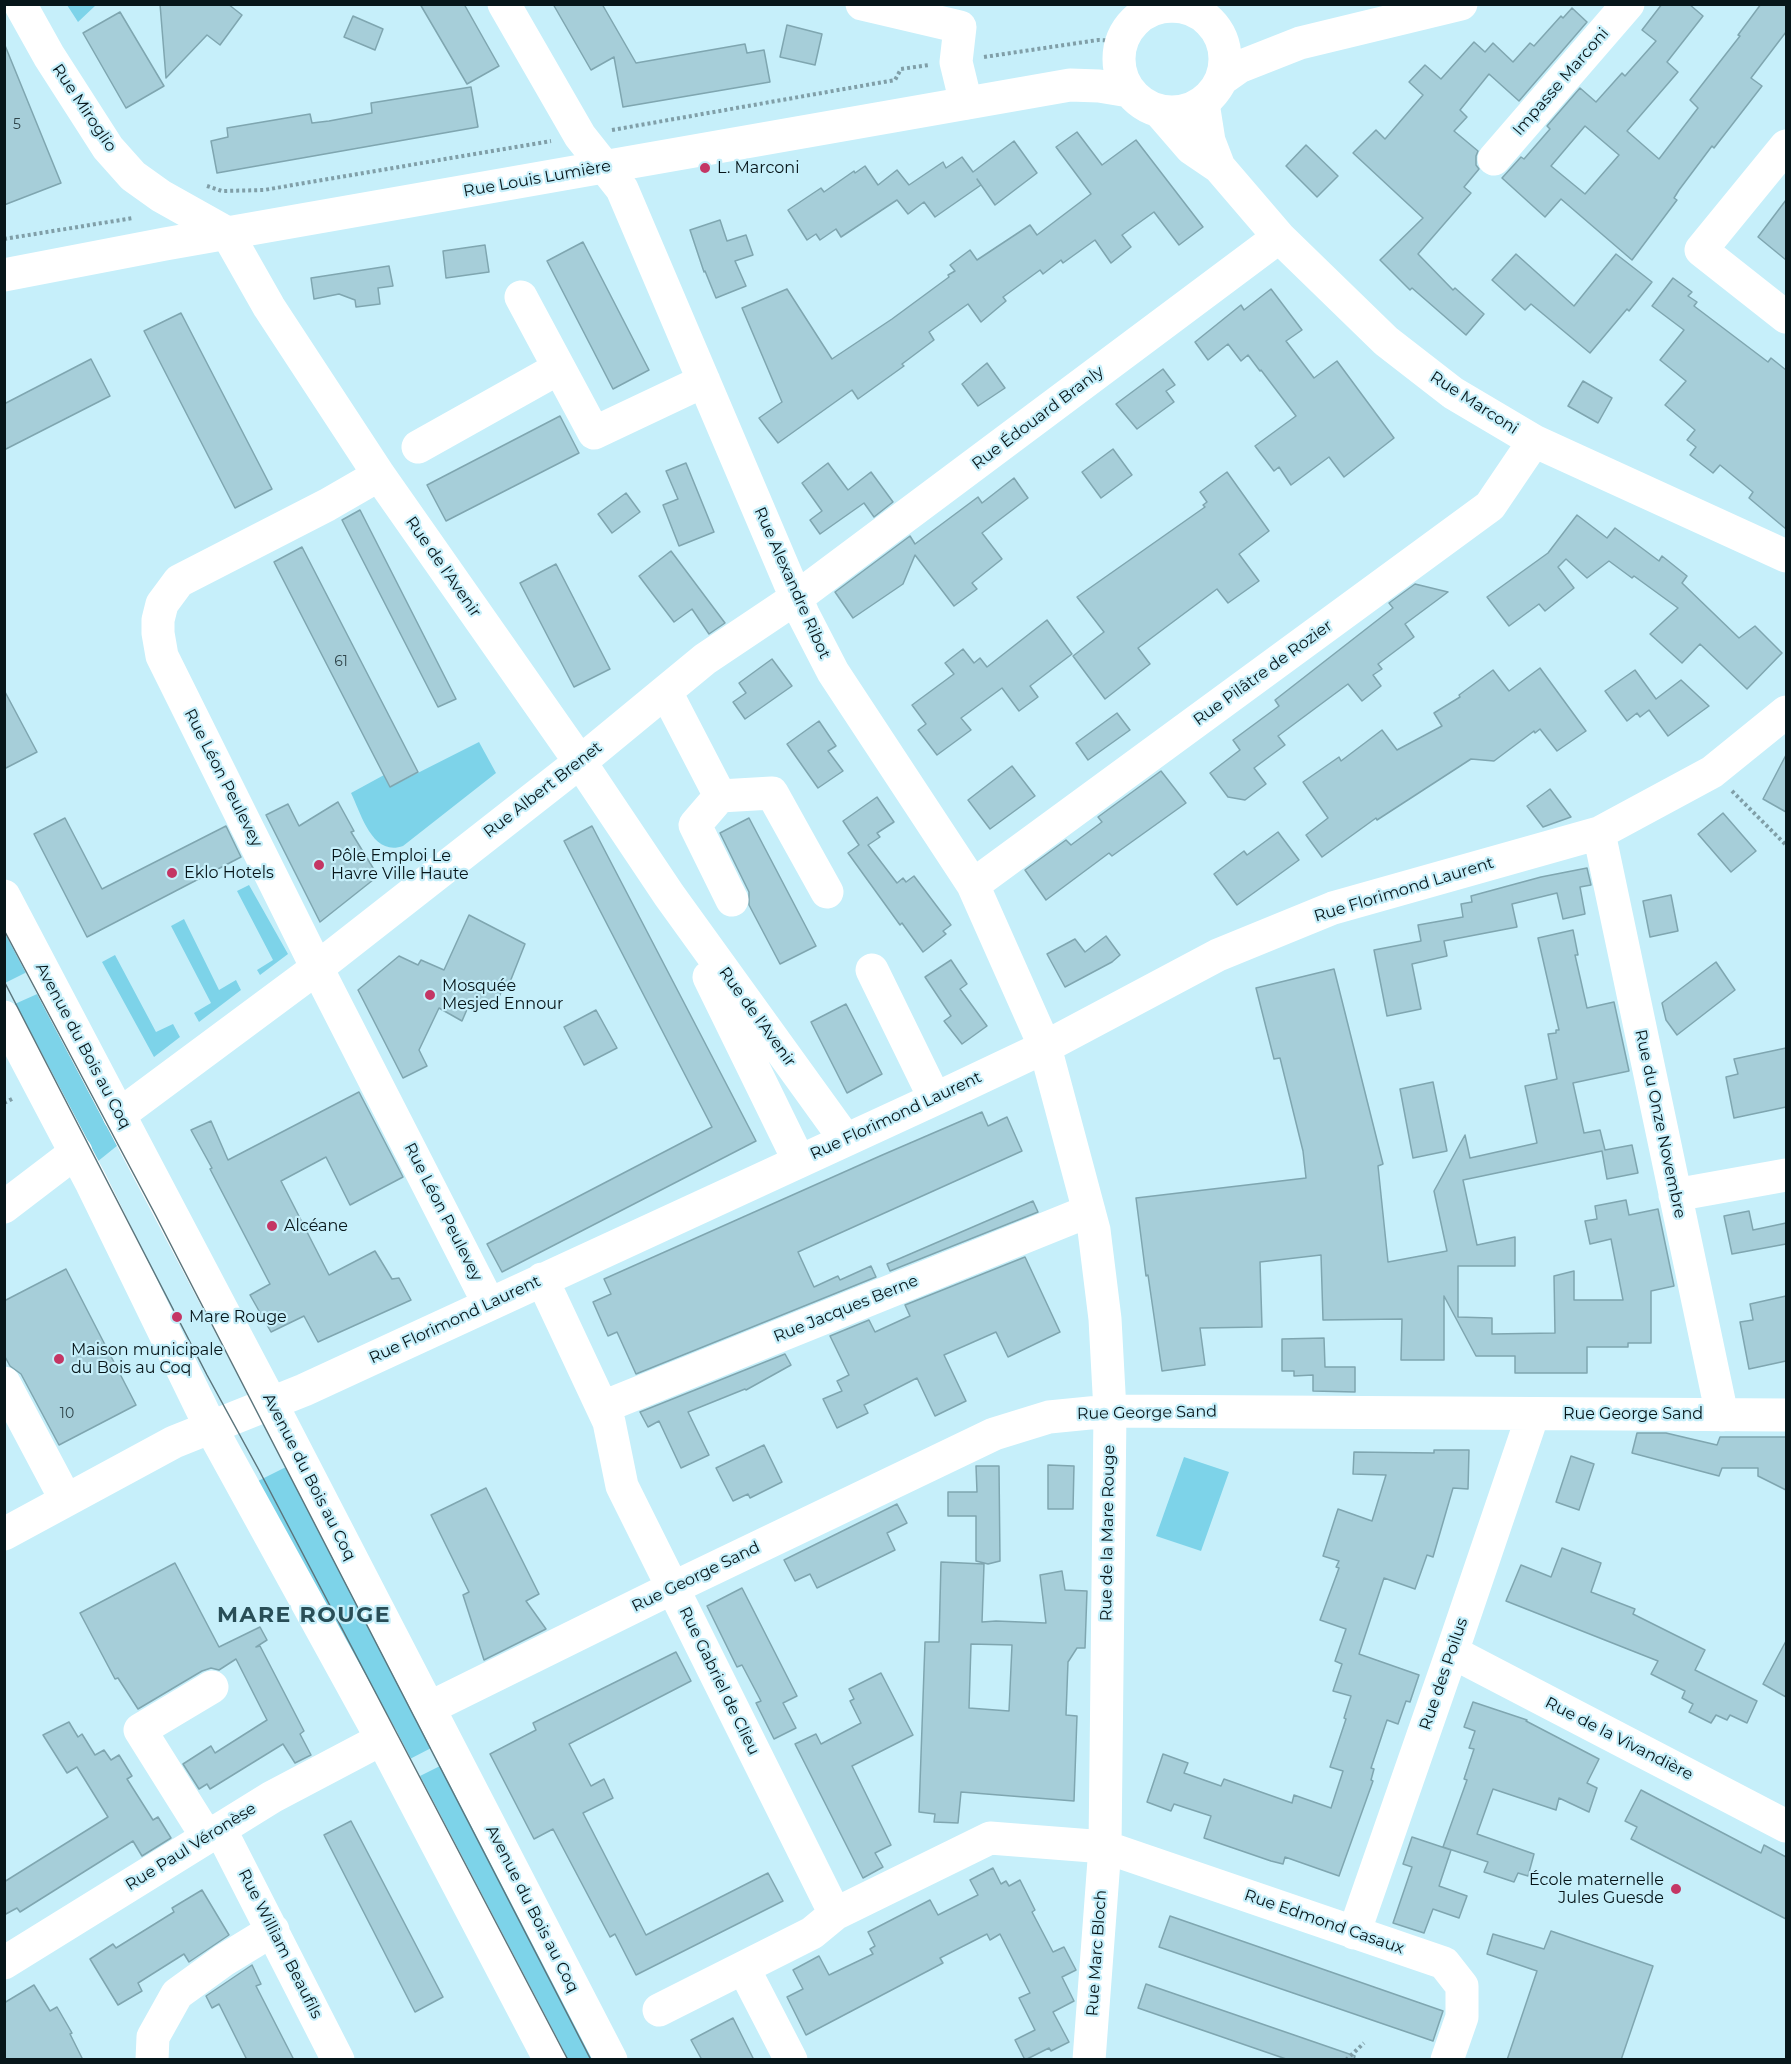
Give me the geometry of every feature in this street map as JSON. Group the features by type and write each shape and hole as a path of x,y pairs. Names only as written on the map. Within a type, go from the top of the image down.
{"street":[{"name":"Rue Miroglio","path":"20,4 49,56 108,148 133,176 167,200 226,233"},
{"name":"Rue Alexandre Ribot","path":"504,4 580,136 622,189 796,598 832,672 973,885 1045,1047"},
{"path":"862,4 960,27 956,62 966,103"},
{"path":"1213,91 1226,55 1218,31 1198,12 1172,5 1159,7 1136,20 1113,45 1122,79 1129,91 1142,104 1159,111 1174,113 1190,110 1213,91 1239,67 1300,43 1461,4"},
{"name":"Impasse Marconi","path":"1494,159 1628,4"},
{"path":"1218,31 1234,38 1264,44 1300,43"},
{"name":"Rue Louis Lumière","path":"1070,84 1106,64 1113,45"},
{"name":"Rue Louis Lumière","path":"4,275 226,233 1070,84 1129,91"},
{"name":"Rue Marconi","path":"1213,91 1209,141 1219,167"},
{"name":"Rue Marconi","path":"1159,111 1191,147 1219,167 1280,237 1386,341 1453,393 1534,441 1786,556"},
{"path":"1786,146 1701,250 1786,317"},
{"name":"Rue de l'Avenir","path":"226,233 268,307 379,476 580,762 669,895 844,1139"},
{"name":"Rue Édouard Branly","path":"796,598 1280,237"},
{"path":"521,297 594,433 704,381"},
{"path":"418,447 559,368"},
{"name":"Rue Pilâtre de Rozier","path":"973,885 1490,506 1534,441"},
{"name":"Rue Léon Peulevey","path":"379,476 179,581 162,604 158,633 162,656 489,1304"},
{"name":"Rue Albert Brenet","path":"119,1115 318,968 580,762 705,659 796,598"},
{"path":"666,692 720,796"},
{"name":"Rue Florimond Laurent","path":"4,1534 174,1442 304,1390 935,1099 1045,1047 1218,955 1333,908 1599,833 1712,772 1786,712"},
{"path":"732,900 695,825 720,796 772,793 827,892"},
{"name":"Rue du Onze Novembre","path":"1599,833 1722,1415"},
{"name":"Rue de l'Avenir","path":"669,895 799,1161"},
{"name":"Avenue du Bois au Coq","path":"4,896 271,1403 611,2060"},
{"path":"872,970 935,1099"},
{"path":"4,1017 76,1152 211,1428 382,1739 550,2060"},
{"name":"Rue de la Mare Rouge","path":"1045,1047 1094,1230 1105,1319 1110,1411 1104,1847"},
{"path":"4,1208 76,1152"},
{"path":"1675,1195 1786,1175"},
{"name":"Rue Jacques Berne","path":"603,1407 1089,1211"},
{"name":"Rue Gabriel de Clieu","path":"542,1279 609,1422 622,1486 835,1914"},
{"path":"4,1383 66,1500"},
{"name":"Rue George Sand","path":"429,1708 994,1434 1049,1417 1110,1411 1786,1415"},
{"name":"Rue des Poilus","path":"1354,1933 1533,1414"},
{"name":"Rue de la Vivandière","path":"1452,1652 1786,1826"},
{"name":"Rue William Beaufils","path":"212,1687 140,1730 214,1833 273,1930 338,2060"},
{"name":"Rue Paul Véronèse","path":"4,1964 272,1797 382,1739"},
{"path":"659,2010 812,1933 835,1914 990,1838 1104,1847"},
{"name":"Rue Edmond Casaux","path":"1104,1847 1444,1964 1462,1986 1462,2017 1447,2060"},
{"name":"Rue Marc Bloch","path":"1089,2060 1104,1847"},
{"path":"152,2060 153,2037 177,1994 224,1960 273,1930"},
{"path":"744,1969 791,2060"}],"path":[{"path":"202,185 222,191 264,190 895,80 901,69 1113,45"},
{"path":"4,238 160,213 167,200"},
{"path":"1712,772 1786,845"},
{"path":"1347,2060 1365,2043"}],"shaded area":[{"path":"67,5 96,5 78,22"},
{"path":"479,742 496,773 403,846 392,848 383,845 369,831 351,793 384,775 390,787"},
{"path":"249,885 288,954 260,975 257,970 273,960 237,891"},
{"path":"4,914 33,969 5,983 4,983"},
{"path":"184,919 219,990 236,980 241,990 199,1022 194,1013 211,1003 171,926"},
{"path":"115,955 156,1032 173,1024 180,1037 154,1057 102,962"},
{"path":"44,991 123,1141 92,1166 8,1007"},
{"path":"1184,1457 1229,1472 1201,1551 1156,1536"},
{"path":"290,1465 435,1746 406,1761 258,1481"},
{"path":"444,1764 599,2059 562,2059 416,1778"}],"building":[{"path":"160,4 228,4 242,15 220,45 207,35 166,78"},
{"path":"420,4 464,4 499,66 467,84"},
{"path":"553,4 602,4 636,63 745,44 747,53 764,50 770,82 623,107 614,57 591,70"},
{"path":"1662,4 1689,4 1703,16 1667,62 1678,72 1627,131 1659,159 1698,108 1690,100 1740,36 1738,35 1761,4 1786,4 1786,32 1751,78 1762,86 1679,190 1674,198 1677,200 1632,260 1561,199 1545,217 1502,178 1521,157 1524,159 1550,129 1547,126 1580,88 1596,102 1622,73 1625,76 1656,41 1642,30","holes":["1585,126 1619,155 1585,194 1551,166"]},
{"path":"1572,8 1587,22 1519,101 1489,74 1460,110 1467,117 1454,131 1478,151 1476,165 1479,169 1464,187 1471,193 1418,254 1453,290 1455,288 1484,314 1466,335 1412,288 1410,290 1380,260 1423,218 1353,153 1376,130 1385,139 1423,95 1409,82 1425,65 1441,79 1474,42 1485,52 1493,43 1513,62 1530,43 1534,46 1561,16 1563,18"},
{"path":"120,12 164,86 126,108 83,33"},
{"path":"353,16 383,29 375,50 344,37"},
{"path":"787,25 822,34 815,65 780,57"},
{"path":"4,43 61,183 4,205"},
{"path":"471,87 478,127 217,173 211,141 228,137 227,128 310,114 312,123 329,121 372,113 371,103"},
{"path":"1077,132 1102,165 1136,140 1203,227 1179,245 1154,212 1122,235 1131,247 1111,263 1095,240 1063,263 1061,260 1043,274 1040,270 1003,297 1006,301 981,322 968,304 929,332 934,340 902,364 904,366 858,399 852,390 778,443 759,418 782,402 742,308 787,289 832,359 949,277 948,275 955,271 950,265 970,250 977,260 1030,225 1037,235 1091,194 1056,147"},
{"path":"1014,141 1037,173 995,205 977,179 981,185 935,217 924,202 908,214 897,200 841,237 836,229 820,240 816,234 807,240 788,210 821,188 824,192 865,166 878,185 897,170 909,185 943,162 946,168 962,157 973,172"},
{"path":"1306,145 1338,176 1317,197 1286,166"},
{"path":"1786,200 1786,260 1758,237"},
{"path":"720,220 727,241 746,235 753,255 735,261 746,286 716,298 704,272 690,230"},
{"path":"583,242 649,370 613,389 547,261"},
{"path":"485,245 489,272 446,278 443,251"},
{"path":"1516,254 1574,306 1616,254 1652,282 1590,353 1531,304 1525,310 1492,280"},
{"path":"389,266 393,286 378,288 380,304 356,307 355,300 339,294 314,299 311,278"},
{"path":"1673,278 1692,292 1688,296 1697,302 1694,306 1768,362 1771,358 1786,370 1786,529 1749,498 1753,492 1720,465 1713,473 1690,455 1696,447 1687,440 1695,430 1665,405 1686,381 1660,360 1684,330 1652,306"},
{"path":"1271,289 1302,330 1286,341 1314,378 1337,361 1394,438 1344,477 1329,457 1291,485 1279,467 1274,471 1255,446 1296,416 1248,355 1241,361 1228,344 1208,360 1195,342 1241,305 1244,310"},
{"path":"181,313 272,489 235,508 144,331"},
{"path":"91,359 110,396 4,450 4,404"},
{"path":"987,363 1005,388 978,406 962,384"},
{"path":"1163,369 1175,385 1166,391 1174,402 1137,429 1116,404"},
{"path":"1583,381 1612,398 1598,423 1568,406"},
{"path":"560,416 579,453 446,521 427,485"},
{"path":"1113,449 1132,475 1101,498 1082,472"},
{"path":"686,463 714,532 679,546 663,505 678,499 666,471"},
{"path":"828,463 848,490 871,472 893,502 874,517 864,503 820,534 810,520 822,511 802,483"},
{"path":"1227,472 1269,531 1239,554 1259,581 1228,603 1217,589 1138,648 1150,664 1105,699 1073,656 1104,632 1077,597 1205,507 1203,505 1207,502 1200,492"},
{"path":"1014,478 1028,498 982,533 1002,559 972,583 977,589 954,606 915,555 903,584 853,618 835,592 910,536 915,544 978,497 982,503"},
{"path":"626,493 640,512 612,533 598,514"},
{"path":"360,510 456,699 438,707 342,520"},
{"path":"1577,515 1607,538 1615,528 1659,561 1662,556 1687,576 1682,583 1739,638 1755,626 1782,653 1747,689 1700,644 1682,663 1650,634 1678,608 1609,561 1587,578 1566,559 1558,567 1574,588 1545,611 1539,604 1509,626 1487,597 1548,553"},
{"path":"302,547 418,772 390,787 274,562"},
{"path":"671,551 725,623 709,634 692,609 674,622 639,576"},
{"path":"556,564 610,669 574,687 520,583"},
{"path":"1415,584 1448,592 1405,624 1414,637 1378,664 1382,669 1373,675 1381,686 1362,701 1348,684 1278,736 1285,745 1254,768 1266,784 1245,800 1228,797 1210,773 1240,750 1233,740 1279,706 1275,700 1393,608 1389,603"},
{"path":"1047,620 1072,654 1030,686 1038,697 1019,711 1002,688 961,718 971,730 937,755 918,730 926,724 912,705 954,674 945,663 963,649 974,663 980,658 987,667"},
{"path":"772,659 792,686 745,719 733,702 746,693 739,683"},
{"path":"1540,668 1586,731 1557,751 1540,729 1494,761 1471,759 1377,820 1376,818 1322,857 1306,835 1328,818 1303,782 1339,757 1341,761 1382,730 1397,750 1442,726 1434,713 1460,697 1459,695 1493,670 1509,691"},
{"path":"1635,670 1656,699 1681,680 1709,706 1668,736 1649,710 1640,717 1637,713 1627,721 1605,691"},
{"path":"4,690 37,752 4,769"},
{"path":"1117,713 1130,730 1088,760 1076,743"},
{"path":"819,721 836,746 828,751 843,771 818,788 787,744"},
{"path":"1786,755 1786,812 1763,799"},
{"path":"1012,766 1035,796 990,829 968,800"},
{"path":"1161,771 1186,803 1112,856 1109,853 1046,900 1025,870 1066,840 1071,845 1102,822 1098,817"},
{"path":"1550,789 1571,817 1543,827 1527,806"},
{"path":"877,797 894,822 877,833 880,837 868,845 897,883 903,878 906,882 914,876 951,925 943,931 946,934 923,952 902,923 900,925 848,853 859,845 843,821"},
{"path":"338,802 354,831 351,832 378,876 320,922 266,815 288,804 299,826"},
{"path":"1723,813 1756,851 1731,872 1698,834"},
{"name":"Eklo Hotels","path":"65,818 102,889 226,826 241,857 87,937 34,834"},
{"path":"749,818 816,946 780,964 749,905 749,892 720,833"},
{"path":"592,826 756,1141 502,1272 487,1244 712,1127 564,841"},
{"path":"1278,832 1299,860 1237,905 1214,874 1244,851 1247,855"},
{"path":"1587,868 1591,885 1580,887 1585,914 1563,919 1557,893 1512,904 1517,927 1444,941 1447,956 1412,964 1421,1009 1387,1016 1374,950 1421,941 1418,925 1463,917 1461,904 1472,902 1471,896 1541,877"},
{"path":"1671,895 1678,931 1650,937 1643,901"},
{"name":"Mosquée Mesjed Ennour","path":"469,915 525,944 508,987 504,986 493,1010 471,1000 462,1021 439,1008 419,1050 427,1066 403,1078 358,990 399,956 418,965 421,960 444,970"},
{"path":"1573,930 1578,955 1575,955 1587,1008 1614,1002 1629,1071 1573,1083 1584,1133 1600,1130 1605,1150 1632,1145 1638,1173 1607,1179 1602,1151 1463,1180 1477,1245 1515,1237 1515,1266 1458,1266 1458,1317 1492,1318 1492,1334 1555,1333 1554,1276 1574,1271 1574,1300 1623,1300 1611,1239 1590,1244 1585,1221 1597,1219 1595,1206 1626,1200 1629,1215 1658,1209 1674,1286 1651,1291 1651,1343 1628,1343 1628,1347 1587,1347 1587,1373 1515,1373 1515,1356 1476,1356 1444,1296 1444,1360 1401,1360 1402,1319 1323,1320 1321,1255 1260,1262 1262,1327 1200,1328 1205,1365 1162,1371 1136,1198 1306,1178 1303,1151 1280,1058 1274,1059 1256,988 1334,969 1383,1164 1378,1166 1388,1262 1447,1251 1434,1191 1465,1135 1470,1158 1537,1143 1525,1086 1557,1079 1548,1034 1559,1030 1538,938"},
{"path":"1106,936 1120,955 1112,962 1065,987 1047,954 1075,939 1085,952"},
{"path":"951,960 967,984 960,989 987,1026 962,1044 944,1021 951,1016 925,977"},
{"path":"1716,962 1735,990 1677,1035 1666,1020 1662,1003"},
{"path":"846,1004 882,1074 847,1093 811,1022"},
{"path":"596,1010 617,1048 584,1065 564,1027"},
{"path":"1786,1048 1786,1107 1734,1118 1726,1077 1738,1074 1734,1059"},
{"path":"1433,1082 1447,1151 1413,1158 1400,1089"},
{"name":"Alcéane","path":"359,1092 403,1177 350,1205 326,1157 281,1181 329,1275 375,1251 392,1279 399,1278 411,1300 318,1342 304,1316 271,1332 250,1295 270,1284 191,1130 211,1121 228,1160"},
{"path":"982,1112 988,1126 1007,1117 1022,1151 798,1252 814,1287 838,1276 840,1280 871,1266 876,1277 636,1374 617,1332 608,1336 593,1302 611,1294 604,1279"},
{"path":"1033,1201 1038,1212 890,1271 887,1264"},
{"path":"1749,1211 1753,1230 1786,1223 1786,1244 1732,1254 1724,1216"},
{"path":"1025,1257 1060,1332 1008,1357 996,1332 944,1355 966,1401 935,1416 917,1378 864,1405 868,1413 837,1428 823,1399 842,1391 837,1381 849,1375 830,1336 869,1320 875,1332 910,1316 905,1305"},
{"name":"Maison municipale du Bois au Coq","path":"66,1269 136,1405 59,1445 21,1374 10,1366 4,1355 4,1301"},
{"path":"1786,1296 1786,1361 1749,1369 1740,1322 1753,1320 1750,1304"},
{"path":"1324,1338 1325,1367 1355,1367 1355,1392 1313,1391 1313,1375 1294,1376 1294,1371 1282,1371 1282,1339"},
{"path":"785,1354 791,1365 746,1390 688,1412 709,1455 681,1468 659,1421 648,1427 640,1412"},
{"path":"1637,1433 1666,1433 1717,1445 1720,1437 1786,1437 1786,1490 1758,1476 1758,1468 1722,1468 1719,1476 1632,1453"},
{"path":"764,1445 782,1482 750,1498 748,1494 733,1501 716,1468"},
{"path":"1434,1450 1469,1450 1468,1489 1453,1488 1433,1557 1427,1555 1415,1589 1384,1578 1359,1654 1419,1675 1410,1702 1406,1701 1398,1724 1387,1720 1371,1768 1374,1769 1371,1780 1373,1781 1339,1876 1285,1857 1283,1864 1271,1861 1204,1838 1211,1816 1174,1804 1171,1811 1147,1802 1163,1754 1188,1763 1184,1773 1221,1786 1224,1779 1292,1803 1294,1795 1331,1808 1343,1771 1330,1767 1351,1696 1333,1691 1342,1664 1335,1661 1346,1629 1320,1620 1339,1568 1336,1567 1339,1561 1323,1556 1338,1509 1372,1521 1386,1475 1353,1474 1354,1452 1434,1453"},
{"path":"1571,1456 1594,1464 1579,1510 1556,1502"},
{"path":"1048,1465 1074,1466 1073,1509 1048,1509"},
{"path":"976,1466 999,1466 1000,1561 988,1564 976,1561 976,1516 948,1516 948,1492 977,1492"},
{"path":"486,1488 539,1594 526,1601 546,1629 484,1660 463,1595 469,1592 431,1515"},
{"path":"897,1504 907,1523 887,1533 895,1550 817,1588 810,1574 795,1581 784,1560"},
{"path":"1562,1548 1601,1563 1591,1592 1635,1609 1633,1614 1705,1650 1695,1670 1757,1701 1747,1723 1730,1715 1727,1720 1716,1715 1711,1723 1689,1712 1693,1704 1682,1698 1685,1691 1651,1674 1658,1661 1506,1601 1521,1565 1551,1577"},
{"path":"941,1562 984,1564 982,1622 1046,1623 1040,1575 1062,1571 1065,1590 1087,1591 1085,1648 1077,1648 1068,1662 1066,1715 1077,1716 1074,1801 961,1792 958,1823 934,1822 935,1814 919,1812 925,1642 939,1642","holes":["971,1644 1012,1645 1009,1711 969,1708"]},
{"path":"175,1563 219,1647 260,1627 267,1640 256,1647 260,1646 304,1731 300,1734 311,1755 295,1763 283,1744 210,1789 207,1784 199,1789 183,1764 211,1746 215,1753 267,1720 236,1659 219,1670 211,1668 202,1671 138,1709 118,1678 115,1679 80,1613"},
{"path":"742,1588 797,1696 783,1703 796,1728 774,1739 756,1703 761,1701 742,1665 737,1667 707,1606"},
{"path":"1786,1641 1786,1697 1763,1684"},
{"path":"676,1652 691,1681 569,1744 591,1786 604,1779 613,1798 583,1813 646,1935 768,1873 783,1901 636,1975 615,1934 610,1937 553,1829 534,1839 490,1754 536,1730 533,1723"},
{"path":"881,1673 913,1735 852,1766 891,1845 875,1853 883,1867 863,1878 795,1744 816,1734 821,1744 861,1723 850,1701 854,1699 849,1689"},
{"path":"1473,1702 1527,1720 1599,1759 1587,1783 1597,1788 1589,1812 1559,1798 1556,1810 1493,1789 1477,1834 1534,1854 1528,1876 1518,1873 1514,1882 1484,1872 1488,1862 1443,1847 1467,1780 1464,1779 1474,1749 1469,1748 1475,1731 1464,1727"},
{"path":"69,1722 78,1737 82,1734 95,1755 104,1750 111,1760 119,1755 132,1776 127,1779 153,1820 158,1817 171,1838 142,1856 133,1841 20,1912 17,1908 4,1915 4,1882 108,1817 77,1767 67,1773 43,1735"},
{"path":"1641,1790 1761,1853 1764,1845 1786,1857 1786,1919 1631,1839 1637,1827 1625,1821"},
{"path":"351,1821 443,1997 415,2012 324,1835"},
{"path":"1412,1837 1451,1850 1439,1886 1467,1896 1459,1918 1433,1909 1424,1933 1393,1923 1412,1867 1403,1864"},
{"path":"993,1868 1001,1884 1006,1881 1009,1886 1020,1880 1035,1910 1032,1912 1053,1952 1064,1947 1076,1970 1062,1977 1074,2001 1053,2012 1069,2042 1051,2051 1049,2048 1025,2060 1015,2040 1035,2030 1019,1998 1030,1993 1000,1934 990,1940 987,1934 940,1958 943,1963 806,2035 787,1997 803,1989 793,1970 819,1956 829,1975 873,1954 870,1949 875,1946 868,1932 930,1900 938,1915 978,1895 970,1880"},
{"path":"202,1890 229,1935 189,1962 184,1954 138,1983 142,1991 118,2005 90,1959 113,1944 116,1948 174,1912 172,1908"},
{"path":"1170,1916 1443,2011 1433,2041 1159,1947"},
{"path":"1551,1931 1653,1966 1621,2060 1507,2060 1537,1971 1487,1954 1493,1934 1544,1949"},
{"path":"252,1965 261,1984 256,1986 294,2060 247,2060 219,2004 212,2008 206,1996"},
{"path":"1146,1984 1355,2056 1354,2060 1289,2060 1138,2008"},
{"path":"34,1985 50,2011 57,2007 72,2033 70,2034 83,2060 4,2060 4,2003"},
{"path":"733,2018 754,2060 702,2060 691,2040"}],"tram line":[{"path":"4,930 156,1216 591,2060"},
{"path":"4,981 207,1375 568,2060"}],"place":[{"name":"L. Marconi","path":"705,168"},
{"name":"Pôle Emploi Le Havre Ville Haute","path":"319,865"},
{"name":"Eklo Hotels","path":"172,873"},
{"name":"Mosquée Mesjed Ennour","path":"430,995"},
{"name":"Alcéane","path":"272,1226"},
{"name":"Mare Rouge","path":"177,1317"},
{"name":"Maison municipale du Bois au Coq","path":"59,1359"},
{"name":"École maternelle Jules Guesde","path":"1676,1889"}],"district":[{"name":"MARE ROUGE","path":"304,1616"}]}
